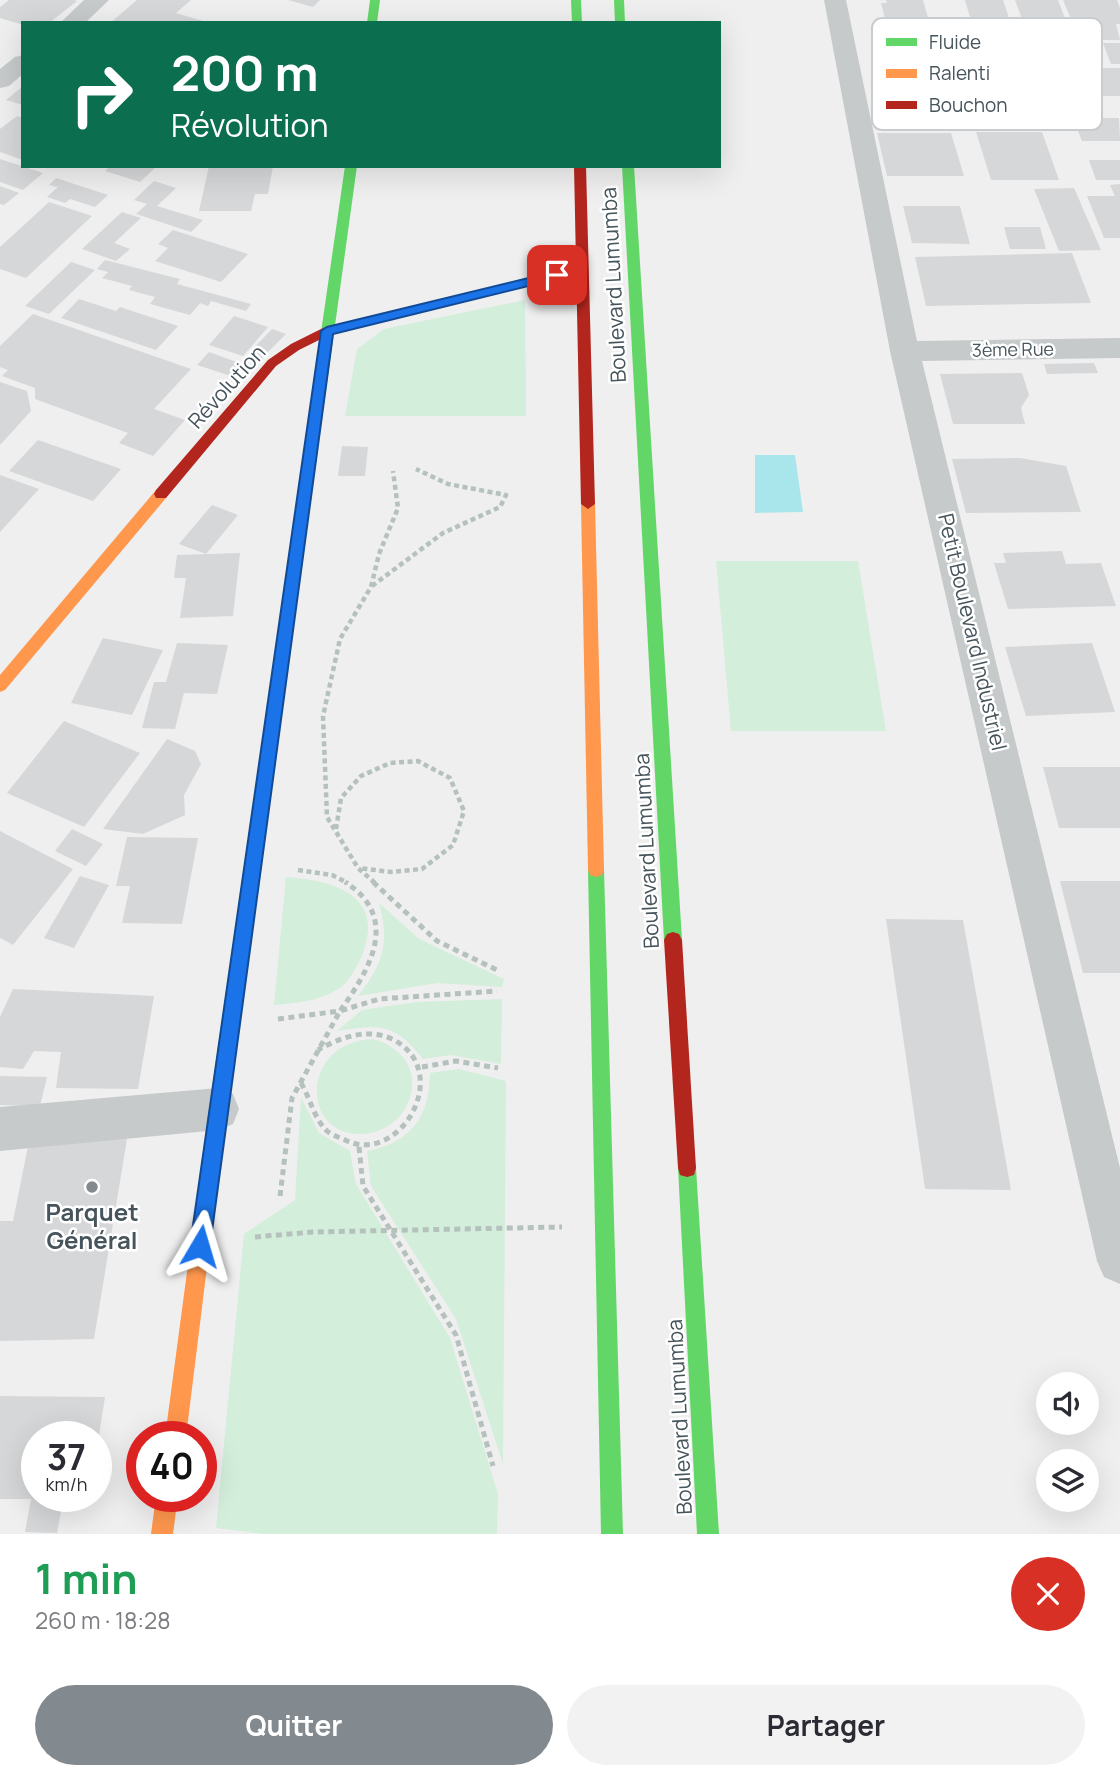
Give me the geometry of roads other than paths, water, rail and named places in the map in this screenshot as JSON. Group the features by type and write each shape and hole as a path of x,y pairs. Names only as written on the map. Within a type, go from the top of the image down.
{"main road":[{"path":"372,21 375,0"},
{"path":"576,0 577,21"},
{"path":"619,0 620,21"},
{"path":"177,1421 218,1109 351,168"},
{"name":"Boulevard Lumumba","path":"580,168 612,1534"},
{"name":"Boulevard Lumumba","path":"628,168 708,1534"},
{"name":"Révolution","path":"0,686 272,363 295,347 327,331 583,268"},
{"path":"162,1534 165,1512"}],"street":[{"path":"73,21 99,0"},
{"name":"Petit Boulevard Industriel","path":"835,0 905,351 1118,1247"},
{"path":"0,80 21,64"},
{"name":"3ème Rue","path":"905,351 1120,348"},
{"path":"0,1129 218,1109"}],"water":[{"path":"755,455 795,455 803,512 755,513"}],"place":[{"name":"Parquet Général","path":"92,1187"}]}
